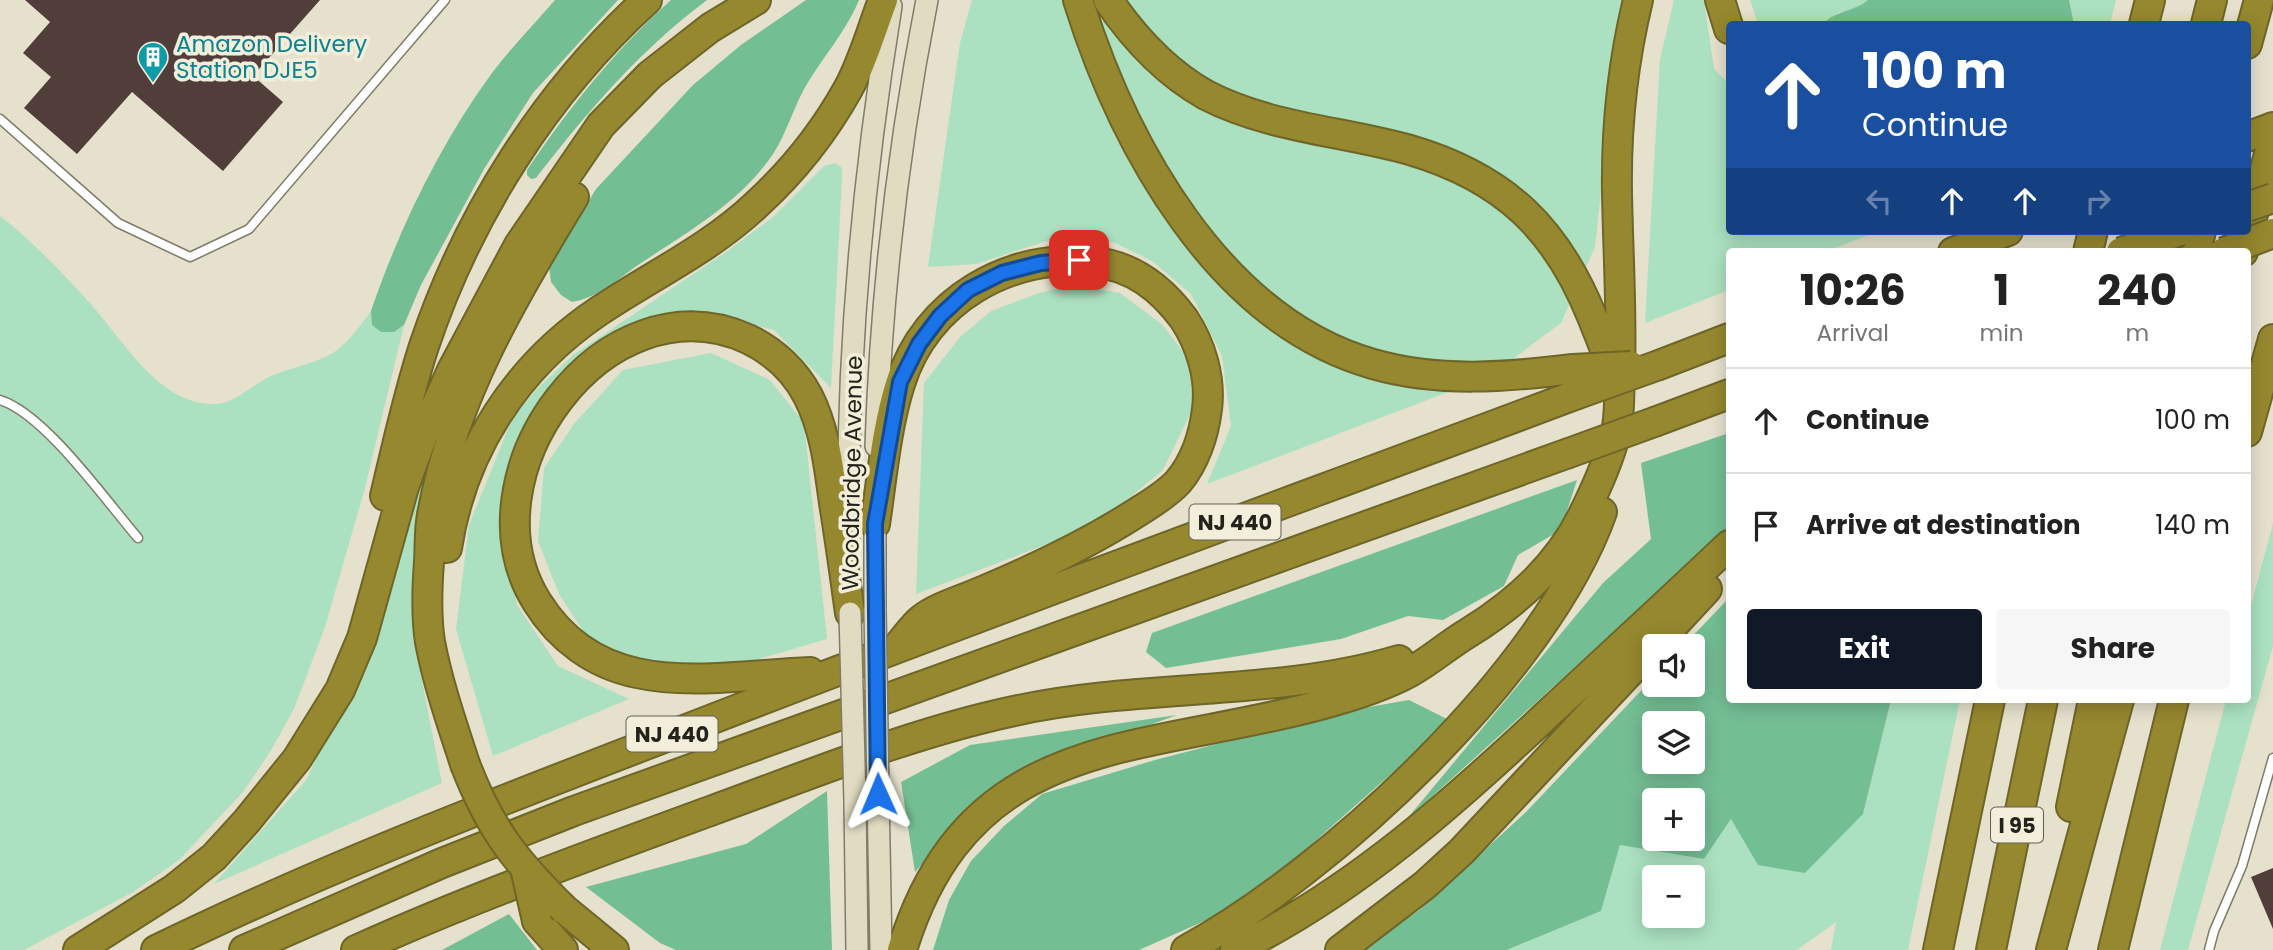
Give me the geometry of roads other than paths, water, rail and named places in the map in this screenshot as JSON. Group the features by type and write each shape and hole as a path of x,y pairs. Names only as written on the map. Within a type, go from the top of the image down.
{"highway":[{"path":"297,759 332,685 350,633 424,346 454,271 507,169 546,111 590,57 647,0"},
{"path":"78,950 174,889 214,857 297,759 340,690 362,638 404,487 423,435 452,370 519,245 601,125 650,75 710,28 758,0"},
{"path":"614,950 564,909 525,869 482,807 444,699 430,640 427,589 432,515 451,445 473,382 508,310 578,189 616,136 666,79 711,36 758,0"},
{"path":"444,699 440,592 451,517 473,454 506,399 545,353 597,312 711,241 755,206 792,169 823,129 849,87 883,0"},
{"path":"1078,0 1110,88 1155,173 1213,255 1240,286 1269,311 1303,334 1373,364 1451,377 1490,376 1574,382"},
{"path":"1108,0 1128,28 1152,54 1205,94 1237,109 1272,120 1410,150 1481,179 1512,200 1536,222 1558,248 1575,276 1610,363 1619,400"},
{"path":"902,950 920,904 956,843 980,818 1033,778 1064,764 1103,752 1319,705 1363,692 1410,672 1494,617 1548,568 1581,518 1609,454 1617,427 1621,338 1617,190 1619,123 1638,0"},
{"path":"1720,0 1727,21"},
{"path":"2145,21 2150,0"},
{"path":"2207,21 2212,0"},
{"path":"2251,29 2259,0"},
{"path":"2251,136 2273,128"},
{"path":"2251,219 2273,139"},
{"path":"2251,206 2273,198"},
{"path":"2234,248 2273,233"},
{"path":"1963,248 1998,235"},
{"path":"2132,248 2169,235"},
{"path":"875,524 900,382 919,344 940,316 968,290 1002,273 1041,263 1079,260 1116,264 1148,281 1171,302 1192,331 1203,360 1209,396 1205,427 1194,455 1178,481 1155,501 1095,539 924,617 894,649"},
{"path":"834,671 666,678 634,673 601,662 573,646 549,622 530,591 518,558 513,521 517,484 528,449 548,414 572,384 600,360 634,340 667,328 700,326 734,333 763,346 789,368 808,396 820,427 863,611"},
{"name":"NJ 440","path":"156,950 318,876 485,806 1574,382 1658,365 1726,339"},
{"path":"2251,418 2273,339"},
{"name":"NJ 440","path":"244,950 442,863 575,811 1726,395"},
{"path":"1186,950 1250,911 1329,851 1415,771 1497,682 1550,615 1575,574 1611,486 1609,454"},
{"path":"1235,950 1319,902 1416,832 1480,778 1726,548"},
{"path":"1665,634 1726,570"},
{"path":"356,950 636,839 892,745 957,726 1014,711 1077,699 1303,680 1358,672 1464,635"},
{"path":"1340,950 1425,885 1462,851 1642,659"},
{"name":"I 95","path":"1938,950 1989,703"},
{"name":"I 95","path":"1991,950 2042,703"},
{"name":"I 95","path":"2042,950 2092,703"},
{"path":"2051,950 2118,703"},
{"path":"2113,950 2173,703"},
{"path":"525,869 537,922 563,950"}],"main road":[{"name":"Woodbridge Avenue","path":"881,950 878,794 863,611 848,489 853,367 871,148 891,0"},
{"name":"Woodbridge Avenue","path":"857,950 855,802 863,611 875,524 879,371 888,252 900,148 926,0"}],"lane":[{"path":"0,119 118,223 190,257 249,229 444,0"},
{"path":"0,400 11,404 53,438 138,538"},
{"path":"2209,950 2214,931 2242,866 2273,758"}],"place":[{"name":"Amazon Delivery Station DJE5","path":"153,84"}]}
